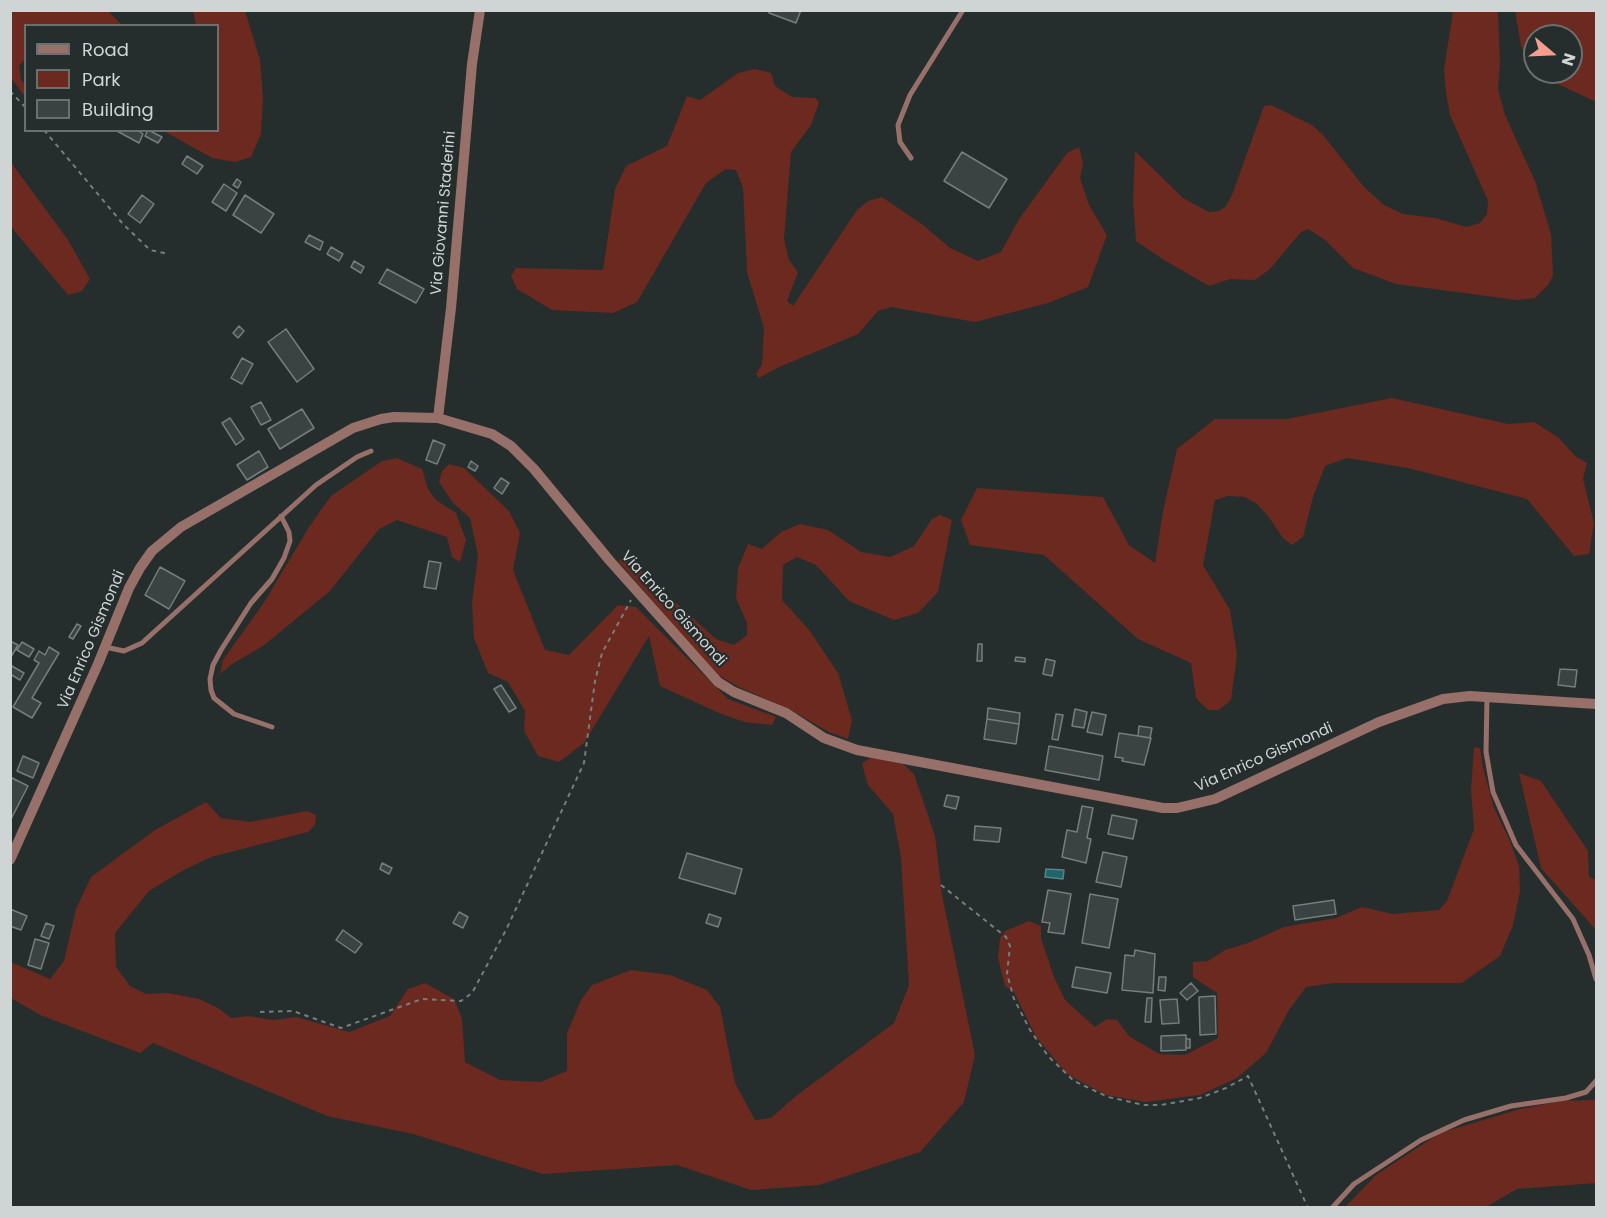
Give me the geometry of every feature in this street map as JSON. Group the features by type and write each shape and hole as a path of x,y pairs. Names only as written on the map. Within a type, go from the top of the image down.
{"street":[{"name":"Via Giovanni Staderini","path":"438,418 451,308 472,64 480,10"},
{"name":"Via Enrico Gismondi","path":"10,860 129,588 157,545 175,531 353,428 394,417 438,418 492,434 511,446 534,469 636,590 722,685 786,713 824,738 857,750 1163,808 1189,807 1215,800 1379,722 1434,701 1454,697 1487,697 1596,704"}],"lane":[{"path":"911,158 900,142 898,125 910,95 963,10"},
{"path":"105,647 124,651 142,643 316,485 357,457 371,451"},
{"path":"272,727 234,714 214,698 210,679 213,665 250,603 272,579 284,558 290,541 289,532 281,516"},
{"path":"1487,697 1486,752 1493,792 1516,845 1573,919 1596,979"},
{"path":"1332,1208 1354,1184 1421,1140 1464,1120 1511,1106 1566,1098 1586,1092 1596,1081"}],"path":[{"path":"10,90 24,106"},
{"path":"46,132 123,224 150,250 168,254"},
{"path":"260,1012 293,1011 341,1028 422,999 461,1000 472,993 506,930 584,763 595,681 602,653 636,590"},
{"path":"941,885 1006,937 1010,946 1007,974 1014,999 1030,1030 1048,1056 1074,1081 1108,1097 1144,1105 1161,1105 1200,1098 1248,1076 1308,1208"}],"green space":[{"path":"11,10 108,11 121,24 24,24 24,61 19,65 21,80 24,83 24,96 11,78"},
{"path":"193,11 245,11 260,60 263,98 261,134 251,157 235,162 212,158 166,132 219,132 219,24 196,24"},
{"path":"1453,11 1498,11 1500,63 1498,89 1505,115 1535,181 1551,234 1553,275 1549,284 1535,298 1517,300 1396,284 1353,268 1325,240 1308,229 1301,232 1270,269 1255,280 1230,279 1209,286 1136,241 1133,199 1135,151 1183,198 1209,212 1219,211 1226,206 1232,195 1264,106 1271,105 1312,125 1323,135 1364,187 1384,205 1403,214 1435,218 1467,227 1480,223 1487,214 1488,201 1450,115 1446,93 1444,70"},
{"path":"1515,11 1596,11 1596,102 1558,84 1583,84 1583,24 1523,24 1523,50"},
{"path":"755,69 771,73 775,86 792,97 816,98 819,103 811,125 791,152 784,239 789,260 798,272 787,301 793,306 857,210 868,201 882,197 923,225 950,248 978,261 1001,252 1019,219 1067,153 1079,147 1083,163 1080,178 1089,205 1107,235 1088,287 1048,303 975,322 891,307 878,311 858,334 777,368 759,378 756,374 762,364 764,328 747,272 743,188 736,170 726,169 706,183 637,302 613,313 552,310 517,289 511,276 516,268 603,270 615,189 626,166 667,146 687,96 700,100 738,73"},
{"path":"10,161 68,240 90,279 82,291 68,295 11,227"},
{"path":"1392,398 1508,424 1534,422 1559,438 1575,456 1587,463 1583,479 1594,523 1589,554 1574,556 1527,499 1408,468 1347,458 1325,466 1313,497 1303,537 1292,545 1283,538 1257,504 1245,497 1228,496 1215,500 1203,565 1230,610 1237,655 1231,700 1219,710 1208,710 1196,698 1191,663 1138,639 1044,555 970,545 961,520 977,488 1103,497 1129,545 1155,563 1163,511 1177,449 1215,419 1287,419"},
{"path":"397,458 422,469 428,489 436,500 456,513 466,540 460,562 452,557 447,537 397,520 379,529 330,591 263,646 232,664 220,674 223,660 265,601 309,527 331,496 382,461"},
{"path":"449,464 464,468 509,511 520,533 513,570 545,650 569,655 618,605 636,607 728,699 776,717 772,725 744,722 660,686 649,636 584,743 559,762 538,756 524,731 525,711 508,682 488,673 474,638 472,603 478,555 470,518 453,503 439,482 442,471"},
{"path":"940,515 952,520 938,592 918,613 894,620 849,601 816,565 797,557 783,565 782,600 810,631 838,673 852,720 848,739 829,732 789,709 718,675 618,561 625,556 716,639 734,645 747,635 747,623 736,598 738,568 748,544 762,549 781,532 800,524 828,530 861,552 890,557 914,546 932,519"},
{"path":"1474,747 1480,748 1494,808 1519,866 1520,891 1513,925 1500,956 1462,983 1334,983 1306,987 1289,1010 1266,1053 1237,1078 1200,1095 1145,1102 1106,1095 1067,1074 1036,1037 1014,992 1005,986 998,958 1000,938 1005,931 1029,921 1041,926 1041,938 1054,977 1065,1000 1095,1027 1107,1019 1117,1020 1129,1036 1159,1054 1185,1055 1218,1038 1217,993 1193,977 1193,962 1208,961 1225,950 1248,943 1284,927 1336,918 1362,907 1393,914 1439,910 1447,901 1474,829 1471,790"},
{"path":"871,757 903,764 914,774 935,836 942,895 975,1055 964,1102 920,1152 819,1185 751,1190 677,1165 543,1174 413,1134 327,1116 153,1043 140,1053 40,1015 11,998 11,962 50,979 64,961 76,909 91,877 155,830 206,802 221,818 250,822 307,811 316,815 315,825 308,832 211,857 149,891 115,933 116,967 130,986 146,994 168,993 199,999 218,1008 231,1018 249,1016 273,1020 296,1017 349,1032 390,1016 408,989 425,983 454,999 462,1019 465,1062 500,1080 540,1082 567,1071 567,1033 581,1000 592,985 631,970 670,975 707,990 720,1007 735,1083 755,1120 771,1118 796,1096 894,1023 909,985 901,858 893,814 868,785 862,764"},
{"path":"1519,773 1541,781 1588,851 1589,877 1596,880 1596,930 1541,868"},
{"path":"1596,1100 1596,1183 1517,1189 1486,1207 1344,1208 1376,1175 1440,1133 1520,1109 1561,1101"}],"water":[{"path":"1046,869 1064,870 1063,879 1045,877"}],"building":[{"path":"770,10 801,10 796,23 769,13"},
{"path":"119,132 140,132 143,134 139,143"},
{"path":"147,132 152,132 162,137 158,143 145,136"},
{"path":"962,152 1007,179 989,208 944,181"},
{"path":"187,156 203,166 197,174 182,164"},
{"path":"237,179 241,182 238,188 233,185"},
{"path":"224,184 237,193 226,211 212,202"},
{"path":"142,195 154,204 140,223 128,214"},
{"path":"245,195 274,214 261,233 233,215"},
{"path":"309,235 323,242 320,250 305,242"},
{"path":"331,247 343,254 339,261 327,254"},
{"path":"354,261 364,267 361,273 351,267"},
{"path":"387,269 424,289 416,303 379,283"},
{"path":"239,326 244,331 238,338 233,333"},
{"path":"286,329 314,369 297,382 268,342"},
{"path":"242,358 253,364 242,384 231,378"},
{"path":"261,402 271,420 261,425 251,407"},
{"path":"302,409 314,428 280,449 268,429"},
{"path":"230,418 244,439 236,445 222,423"},
{"path":"433,440 445,445 437,464 426,460"},
{"path":"259,451 268,467 247,480 237,465"},
{"path":"471,461 478,466 475,471 468,467"},
{"path":"501,478 509,483 502,494 494,488"},
{"path":"429,561 441,563 436,589 424,587"},
{"path":"160,567 185,581 169,609 145,595"},
{"path":"77,624 81,626 73,639 69,637"},
{"path":"10,641 18,645 11,657 10,656"},
{"path":"22,642 34,649 29,657 17,650"},
{"path":"978,644 982,644 982,661 977,661"},
{"path":"49,647 59,653 32,698 41,703 32,718 13,707 39,663 34,660 39,651 45,655"},
{"path":"1016,657 1025,658 1025,662 1015,661"},
{"path":"1046,659 1055,661 1052,676 1043,674"},
{"path":"10,665 24,673 20,680 10,674"},
{"path":"1560,669 1577,670 1575,687 1558,685"},
{"path":"501,685 516,708 509,712 494,689"},
{"path":"988,708 1020,713 1019,724 987,719"},
{"path":"1075,709 1087,712 1084,728 1072,726"},
{"path":"1092,712 1106,715 1102,735 1087,732"},
{"path":"1056,714 1063,715 1058,740 1052,739"},
{"path":"987,719 1019,724 1016,744 984,739"},
{"path":"1139,726 1152,728 1150,738 1138,736"},
{"path":"1119,733 1151,738 1144,765 1122,761 1123,758 1115,757"},
{"path":"1049,746 1103,756 1099,780 1045,770"},
{"path":"23,756 39,763 33,778 17,771"},
{"path":"10,777 28,786 10,821"},
{"path":"947,795 959,797 956,809 944,806"},
{"path":"1082,806 1093,808 1087,838 1091,839 1086,863 1062,857 1067,830 1077,832"},
{"path":"1112,815 1137,820 1133,839 1108,834"},
{"path":"975,826 1001,828 999,842 974,840"},
{"path":"1103,852 1127,857 1121,887 1096,882"},
{"path":"687,853 742,869 735,894 679,878"},
{"path":"382,863 392,868 389,874 380,869"},
{"path":"1048,890 1071,894 1064,934 1048,932 1050,923 1042,922"},
{"path":"1090,894 1118,899 1109,948 1082,943"},
{"path":"1334,900 1336,914 1295,920 1293,906"},
{"path":"10,909 27,916 21,930 10,926"},
{"path":"459,912 468,917 463,928 453,923"},
{"path":"709,914 721,918 718,927 706,923"},
{"path":"46,923 54,926 49,939 41,936"},
{"path":"343,930 362,944 355,953 336,940"},
{"path":"35,939 49,943 41,969 28,965"},
{"path":"1135,950 1155,954 1153,993 1122,990 1125,955 1134,956"},
{"path":"1076,967 1111,973 1107,993 1072,987"},
{"path":"1159,977 1166,977 1165,991 1158,990"},
{"path":"1191,983 1198,991 1187,1000 1180,993"},
{"path":"1215,996 1216,1034 1200,1035 1199,997"},
{"path":"1147,998 1152,998 1151,1022 1145,1022"},
{"path":"1177,999 1179,1023 1162,1024 1160,1000"},
{"path":"1186,1035 1186,1050 1161,1051 1161,1036"},
{"path":"1186,1039 1190,1039 1190,1048 1186,1048"}]}
